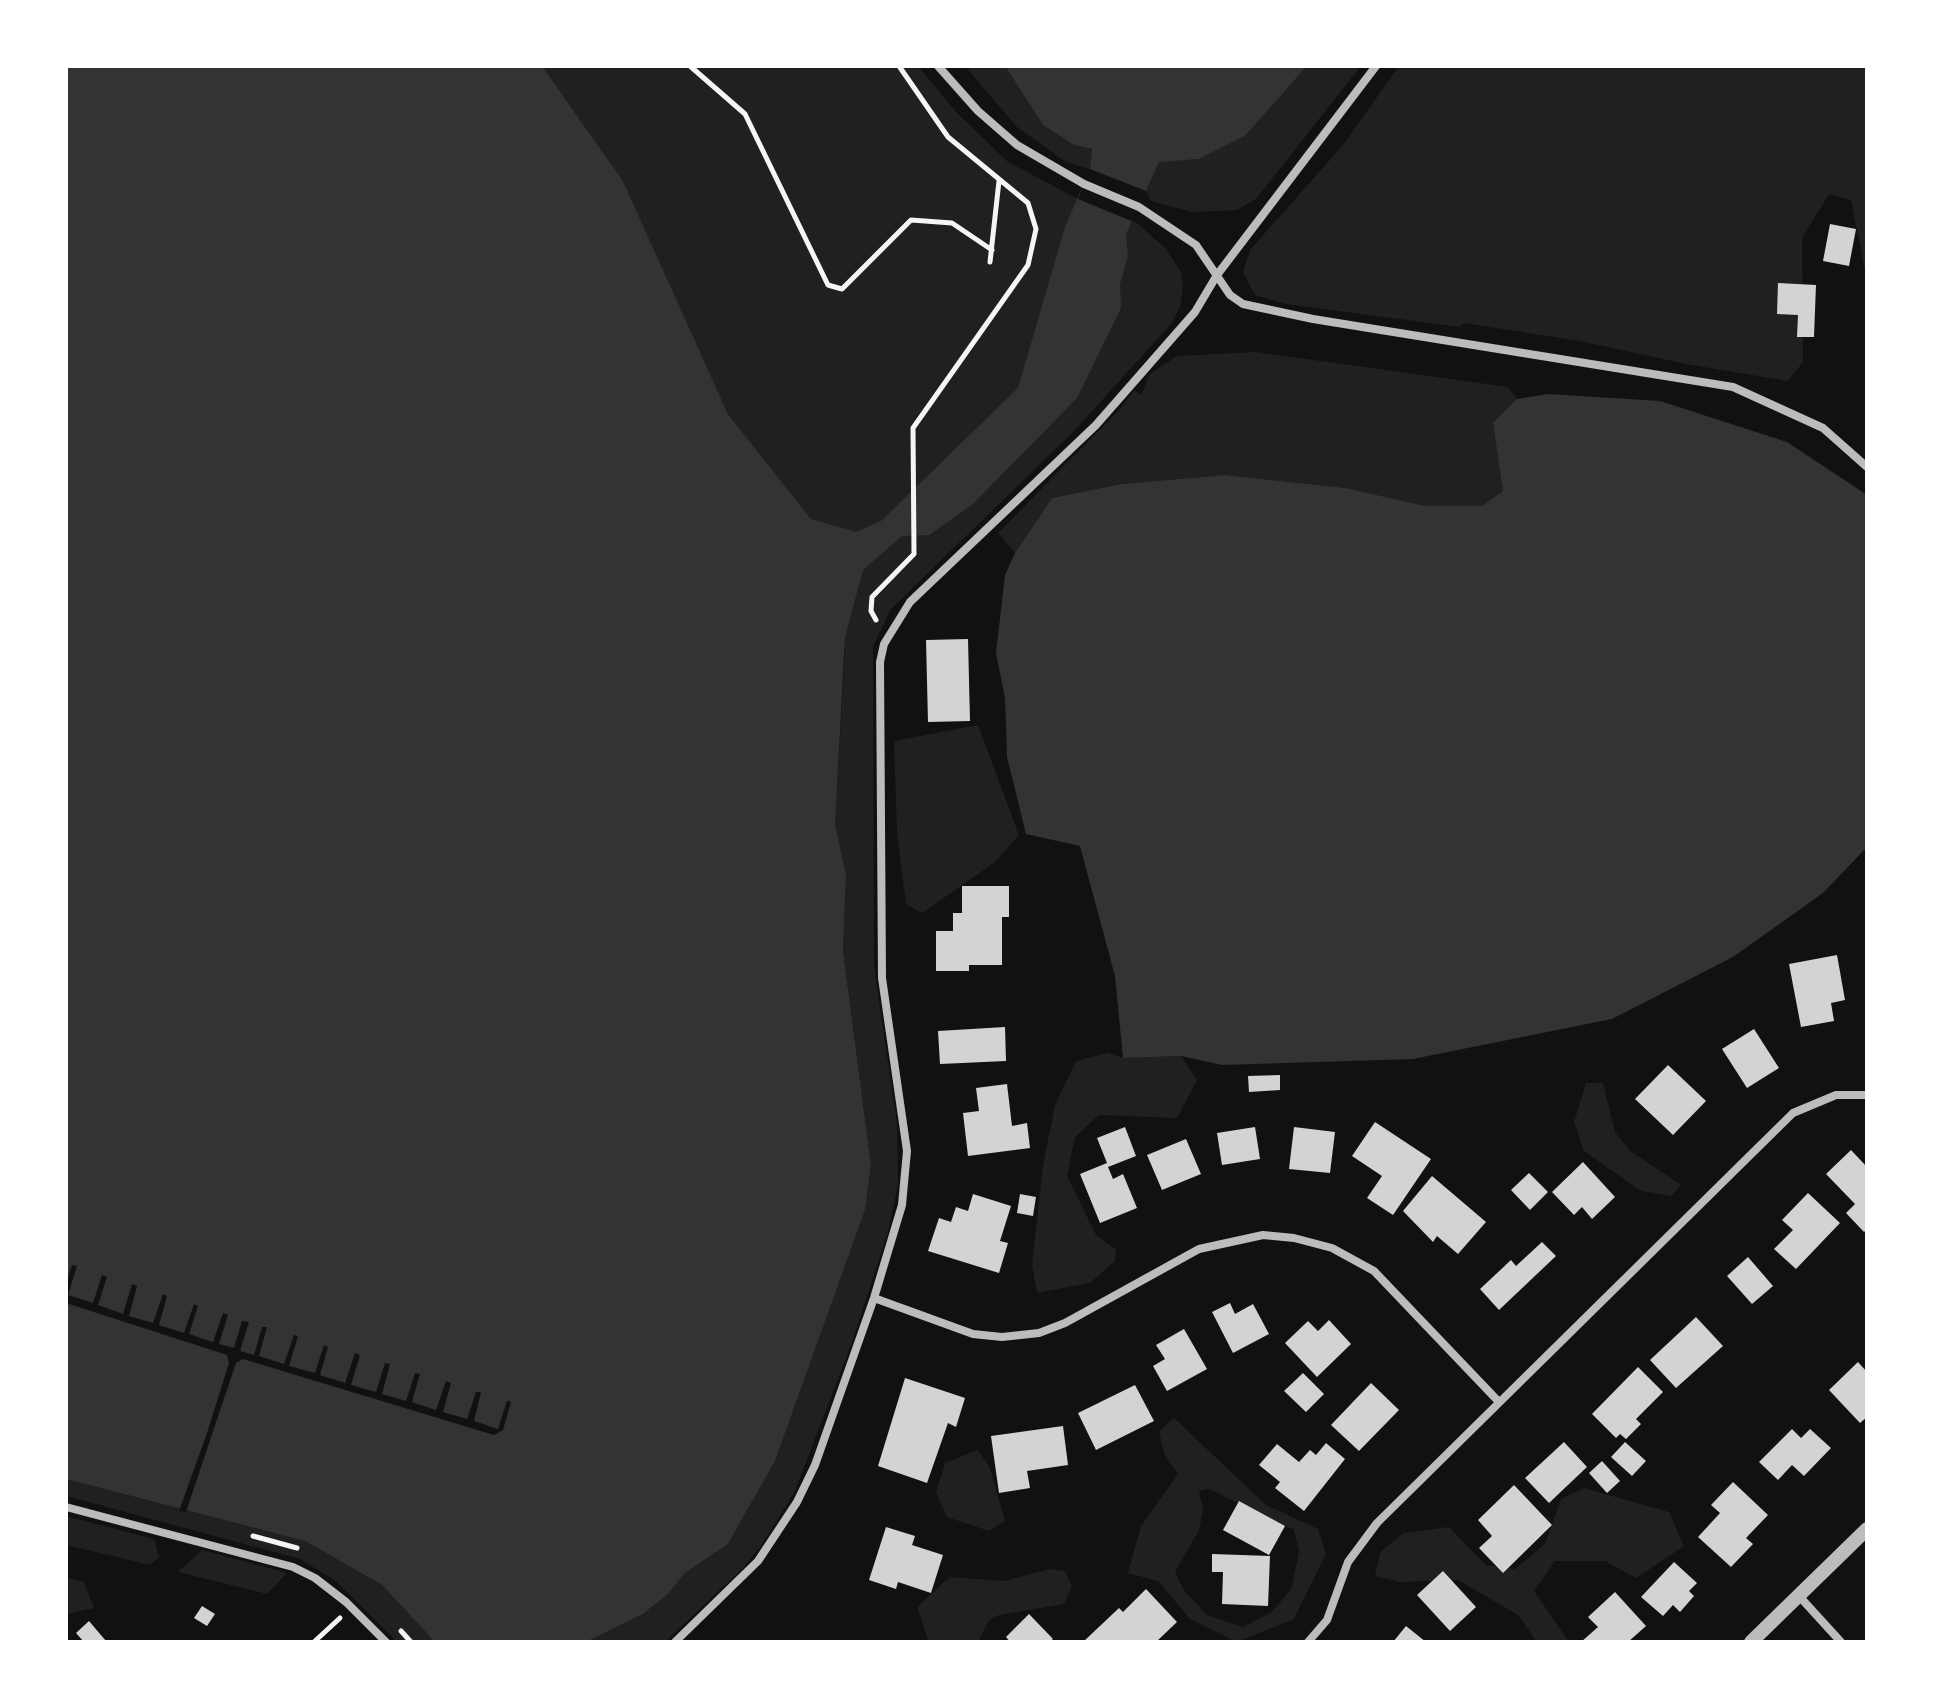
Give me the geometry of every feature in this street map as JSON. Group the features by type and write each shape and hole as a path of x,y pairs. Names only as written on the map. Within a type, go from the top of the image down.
{"street":[{"path":"938,66 978,111 1017,145 1084,184 1139,207 1196,245 1230,295 1243,304 1313,319 1733,387 1823,428 1867,467"},
{"path":"675,1642 758,1561 780,1533 815,1465 874,1298 902,1205 907,1151 882,978 880,662 884,644 910,602 1096,425 1195,312 1217,275 1376,66"},
{"path":"1308,1642 1327,1620 1348,1562 1377,1523 1793,1113 1836,1095 1867,1095"},
{"path":"874,1298 973,1334 1002,1337 1039,1333 1065,1323 1199,1249 1236,1238 1263,1235 1294,1238 1332,1248 1374,1271 1499,1402"},
{"path":"66,1507 293,1567 315,1578 386,1642"},
{"path":"1751,1642 1867,1529"},
{"path":"1799,1596 1841,1642"}],"path":[{"path":"690,66 745,114 828,285 842,289 911,220 952,223 992,250"},
{"path":"876,620 871,611 872,597 914,554 912,435 923,411 996,312 1033,253 1034,216 1028,203 948,137 899,66"},
{"path":"990,262 999,180"},
{"path":"871,633 881,612"},
{"path":"314,1642 351,1608"}],"shaded area":[{"path":"66,66 542,66 623,181 728,414 811,519 856,532 881,521 1018,388 1065,227 1090,169 1092,149 1074,145 1043,125 1005,66 1307,66 1245,136 1199,159 1159,162 1126,234 1128,256 1120,284 1121,308 1077,398 973,504 929,535 902,536 863,570 845,637 835,825 846,874 843,951 871,1165 865,1210 775,1461 728,1544 685,1573 668,1594 643,1614 586,1642 435,1642 382,1585 305,1541 66,1479"},
{"path":"542,66 918,66 957,113 1008,162 1078,199 1137,223 1166,249 1181,272 1183,285 1180,307 1171,324 1074,431 891,609 873,646 874,967 897,1123 898,1185 888,1232 850,1348 794,1493 761,1546 742,1569 665,1642 586,1642 643,1614 668,1594 685,1573 728,1544 775,1461 865,1210 871,1165 843,951 846,874 835,825 845,649 811,519 728,414 623,181"},
{"path":"965,66 1005,66 1043,125 1074,145 1092,149 1090,169 1066,162 1017,127"},
{"path":"1307,66 1361,66 1256,199 1237,210 1192,212 1151,201 1146,191 1147,184 1159,161 1199,159 1245,136"},
{"path":"1399,66 1867,66 1867,281 1851,200 1829,194 1802,238 1803,362 1788,381 1686,364 1580,341 1464,323 1460,327 1285,304 1255,295 1243,272 1250,250 1343,145"},
{"path":"1256,352 1508,387 1517,399 1493,423 1504,491 1482,507 1425,506 1346,488 1225,475 1121,484 1052,498 1015,553 998,533 1121,408 1134,390 1141,395 1150,374 1177,356"},
{"path":"1548,394 1660,401 1787,442 1867,495 1867,847 1823,893 1733,957 1612,1019 1413,1059 1222,1065 1181,1056 1123,1058 1115,976 1080,846 1026,834 1007,757 1005,698 996,653 1005,575 1015,553 1052,498 1121,484 1225,475 1346,488 1425,506 1482,506 1503,491 1493,423 1517,399"},
{"path":"978,725 1019,835 994,863 922,913 906,904 897,833 894,741"},
{"path":"1108,1053 1123,1058 1181,1056 1197,1080 1177,1118 1099,1115 1075,1137 1067,1176 1096,1235 1116,1250 1115,1261 1090,1283 1037,1293 1032,1264 1043,1165 1055,1105 1076,1061"},
{"path":"1586,1083 1603,1083 1615,1132 1630,1151 1681,1185 1672,1196 1641,1191 1584,1151 1574,1122"},
{"path":"1174,1418 1266,1505 1318,1529 1326,1554 1294,1619 1237,1642 1190,1619 1158,1581 1128,1573 1141,1526 1178,1474 1164,1454 1159,1431","holes":["1209,1489 1294,1530 1299,1551 1292,1588 1272,1612 1243,1627 1207,1615 1183,1589 1175,1572 1199,1530 1203,1510 1199,1491"]},
{"path":"978,1450 990,1468 1005,1521 989,1531 947,1517 936,1492 945,1463"},
{"path":"66,1479 305,1541 382,1585 435,1642 397,1642 336,1581 300,1559 66,1496"},
{"path":"1584,1488 1669,1512 1684,1546 1636,1578 1605,1561 1555,1561 1534,1591 1569,1642 1537,1642 1518,1615 1458,1580 1400,1582 1375,1576 1380,1552 1404,1533 1449,1527 1486,1565 1515,1569 1545,1544 1561,1499"},
{"path":"66,1516 154,1539 159,1557 150,1565 66,1545"},
{"path":"202,1550 287,1573 267,1594 178,1572"},
{"path":"1050,1569 1065,1571 1072,1586 1064,1604 999,1615 989,1620 978,1642 929,1642 917,1607 950,1577 1004,1581"},
{"path":"66,1578 84,1582 94,1608 66,1614"}],"pier":[{"path":"1090,169 1146,191 1134,222 1078,199"},
{"path":"72,1265 77,1266 68,1295 93,1303 102,1275 107,1277 98,1305 123,1314 132,1284 137,1286 129,1316 153,1323 163,1294 167,1296 159,1325 184,1333 194,1304 198,1306 189,1334 213,1342 223,1313 228,1315 219,1344 234,1348 242,1321 249,1322 240,1351 254,1355 262,1327 267,1327 259,1356 284,1364 294,1335 298,1336 289,1366 315,1373 324,1345 328,1347 320,1375 345,1383 355,1353 360,1355 351,1385 376,1392 385,1363 390,1364 382,1394 406,1401 415,1373 420,1374 412,1402 436,1410 446,1381 451,1383 443,1412 467,1419 476,1392 481,1392 474,1421 498,1429 507,1401 511,1402 503,1430 494,1435 243,1359 236,1363 186,1512 179,1511 229,1363 227,1355 66,1303 66,1283"}],"building":[{"path":"1830,224 1856,229 1849,266 1823,261"},
{"path":"1778,283 1816,285 1814,337 1797,337 1798,315 1777,314"},
{"path":"968,639 970,721 928,722 926,640"},
{"path":"962,886 1009,886 1009,917 1002,917 1002,965 969,965 969,971 936,971 936,931 953,931 953,913 962,913"},
{"path":"1837,955 1845,1000 1831,1003 1834,1021 1801,1027 1789,964"},
{"path":"1005,1027 1006,1061 940,1064 938,1031"},
{"path":"1754,1029 1779,1068 1747,1088 1722,1049"},
{"path":"1668,1065 1706,1101 1673,1135 1635,1099"},
{"path":"1280,1075 1280,1090 1249,1092 1248,1076"},
{"path":"1007,1084 1012,1126 1027,1123 1030,1148 968,1156 963,1113 979,1111 976,1088"},
{"path":"1375,1122 1431,1159 1393,1215 1367,1198 1382,1176 1352,1156"},
{"path":"1125,1127 1136,1156 1108,1167 1113,1179 1123,1174 1137,1208 1100,1223 1080,1174 1107,1163 1097,1138"},
{"path":"1255,1127 1260,1159 1222,1165 1217,1133"},
{"path":"1294,1127 1335,1132 1330,1173 1289,1169"},
{"path":"1186,1139 1201,1174 1162,1190 1147,1155"},
{"path":"1851,1150 1867,1167 1867,1229 1864,1232 1846,1213 1855,1204 1826,1174"},
{"path":"1583,1162 1615,1197 1592,1219 1582,1207 1574,1215 1552,1192"},
{"path":"1529,1173 1548,1192 1530,1210 1511,1190"},
{"path":"1432,1176 1486,1222 1458,1254 1437,1236 1433,1242 1403,1211"},
{"path":"1808,1193 1840,1223 1796,1269 1774,1249 1793,1230 1782,1220"},
{"path":"973,1194 1011,1206 1000,1241 1008,1243 999,1273 928,1251 939,1218 951,1222 956,1207 968,1211"},
{"path":"1020,1194 1036,1197 1033,1216 1017,1213"},
{"path":"1542,1242 1556,1256 1499,1310 1480,1289 1511,1260 1516,1266"},
{"path":"1748,1257 1773,1286 1752,1304 1727,1276"},
{"path":"1230,1303 1235,1314 1253,1304 1269,1334 1233,1353 1212,1312"},
{"path":"1696,1317 1723,1346 1676,1388 1650,1360"},
{"path":"1329,1320 1351,1344 1317,1377 1285,1343 1308,1321 1318,1331"},
{"path":"1184,1329 1207,1369 1167,1391 1153,1366 1165,1359 1156,1345"},
{"path":"1858,1362 1867,1372 1867,1417 1860,1423 1829,1390"},
{"path":"1638,1367 1663,1392 1636,1419 1641,1424 1626,1439 1620,1434 1616,1438 1592,1414"},
{"path":"1303,1373 1324,1394 1306,1412 1284,1391"},
{"path":"905,1378 965,1398 956,1427 948,1423 927,1483 878,1466"},
{"path":"1371,1383 1399,1410 1359,1451 1331,1425"},
{"path":"1135,1385 1154,1421 1096,1450 1078,1413"},
{"path":"1063,1426 1068,1465 1027,1471 1030,1488 999,1493 991,1436"},
{"path":"1792,1429 1801,1438 1810,1429 1831,1448 1804,1476 1792,1465 1778,1480 1759,1462"},
{"path":"1564,1442 1587,1467 1549,1503 1525,1478"},
{"path":"1625,1442 1646,1461 1632,1476 1611,1457"},
{"path":"1326,1443 1345,1459 1304,1511 1275,1488 1280,1482 1259,1465 1277,1444 1299,1462 1310,1450 1316,1455"},
{"path":"1602,1461 1620,1481 1607,1493 1589,1473"},
{"path":"1733,1482 1768,1515 1746,1538 1753,1544 1731,1567 1698,1537 1720,1513 1711,1505"},
{"path":"1514,1485 1552,1525 1503,1573 1479,1548 1492,1536 1478,1520"},
{"path":"1239,1501 1285,1526 1269,1555 1223,1530"},
{"path":"886,1527 915,1536 912,1545 943,1555 931,1593 898,1582 896,1589 869,1580"},
{"path":"1212,1554 1270,1556 1268,1606 1222,1604 1223,1572 1212,1572"},
{"path":"1674,1562 1697,1583 1689,1591 1694,1596 1680,1612 1673,1605 1663,1616 1641,1597"},
{"path":"1443,1571 1476,1607 1450,1631 1417,1595"},
{"path":"1146,1589 1177,1622 1156,1642 1083,1642 1119,1608 1123,1612"},
{"path":"1615,1592 1646,1626 1628,1642 1581,1642 1598,1627 1588,1617"},
{"path":"202,1606 215,1614 207,1626 194,1618"},
{"path":"1029,1614 1053,1639 1049,1642 1010,1642 1006,1637"},
{"path":"89,1621 107,1642 84,1642 76,1633"},
{"path":"1406,1626 1426,1642 1393,1642"}]}
